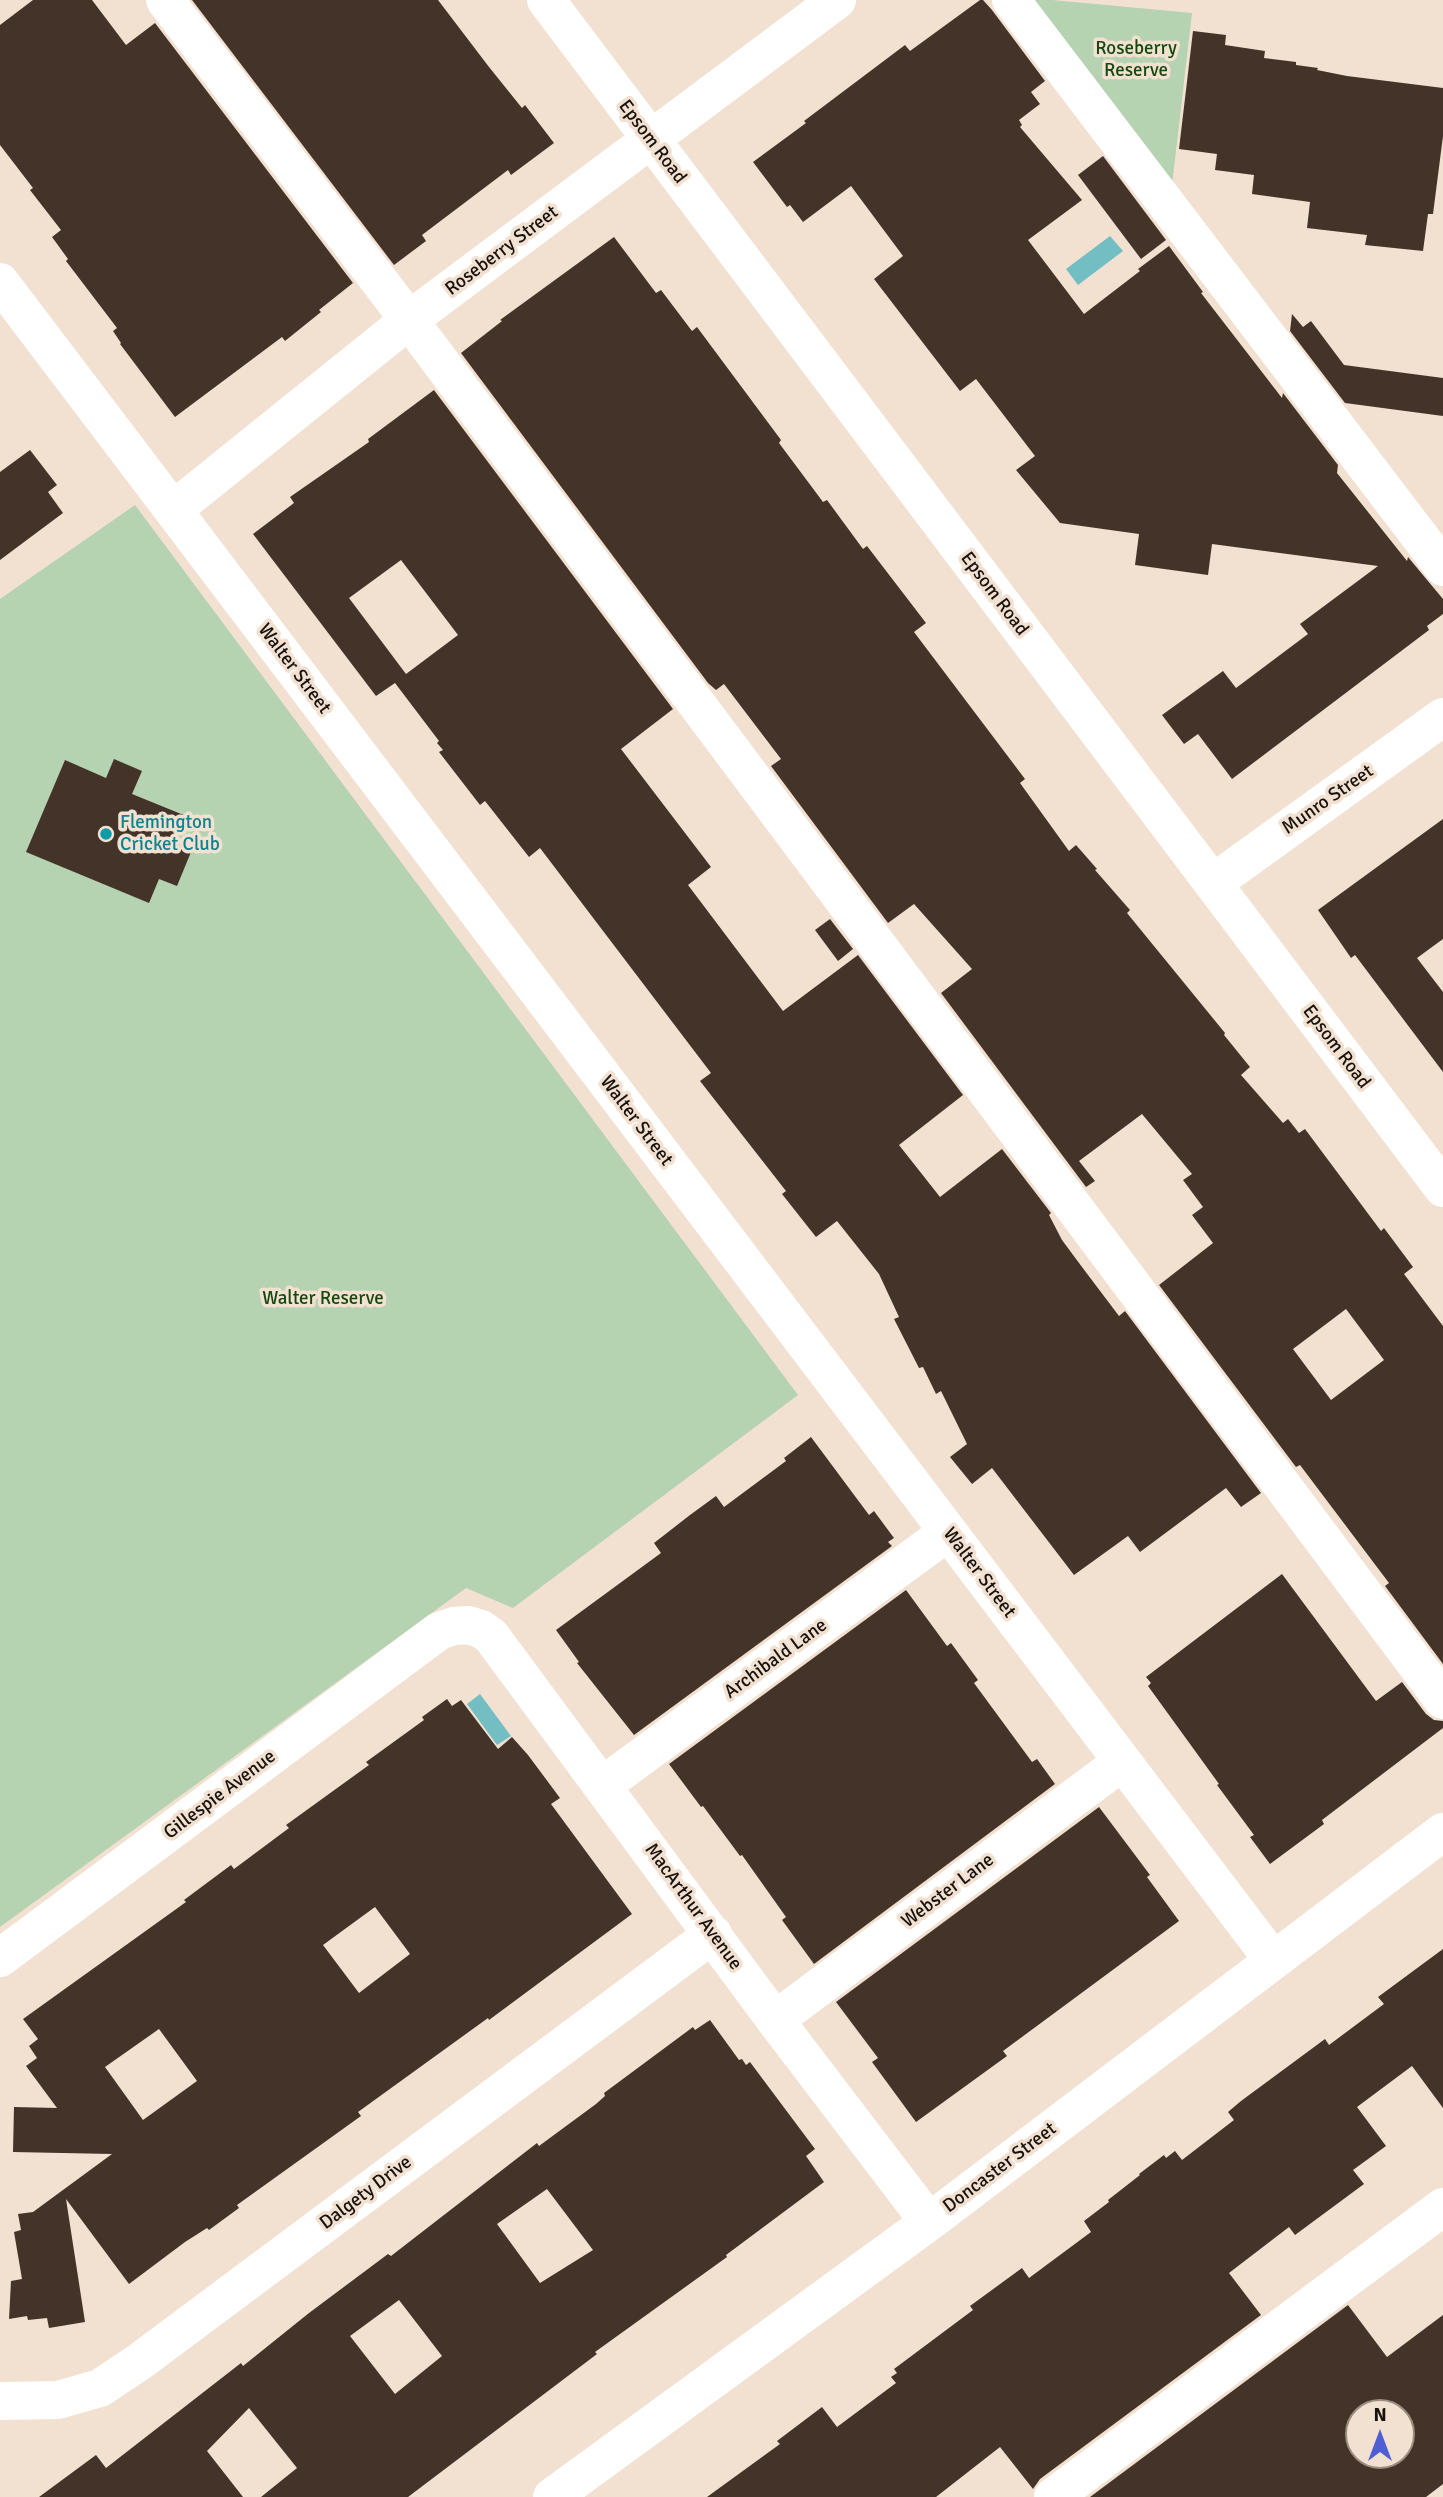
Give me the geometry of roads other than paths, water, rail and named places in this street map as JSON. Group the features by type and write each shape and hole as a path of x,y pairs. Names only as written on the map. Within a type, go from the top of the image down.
{"street":[{"path":"165,0 409,320 1443,1700"},
{"name":"Epsom Road","path":"546,0 1443,1188"},
{"name":"Roseberry Street","path":"173,510 409,320 837,0"},
{"path":"1011,0 1443,567"},
{"name":"Walter Street","path":"0,282 1272,1960"},
{"name":"Munro Street","path":"1213,883 1443,717"},
{"name":"Archibald Lane","path":"603,1785 948,1532"},
{"name":"MacArthur Avenue","path":"439,1631 468,1625 491,1636 775,2020 929,2222"},
{"name":"Gillespie Avenue","path":"0,1958 439,1631"},
{"name":"Webster Lane","path":"775,2020 1122,1762"},
{"name":"Doncaster Street","path":"552,2497 929,2222 1443,1832"},
{"name":"Dalgety Drive","path":"0,2401 58,2400 100,2388 139,2362 713,1934"},
{"path":"1053,2497 1443,2207"}],"water":[{"path":"1110,236 1123,251 1078,285 1066,269"},
{"path":"480,1694 511,1736 497,1745 467,1704"}],"place":[{"name":"Flemington Cricket Club","path":"106,834"}],"park label":[{"name":"Roseberry Reserve","path":"1136,60"},
{"name":"Walter Reserve","path":"323,1299"}]}
